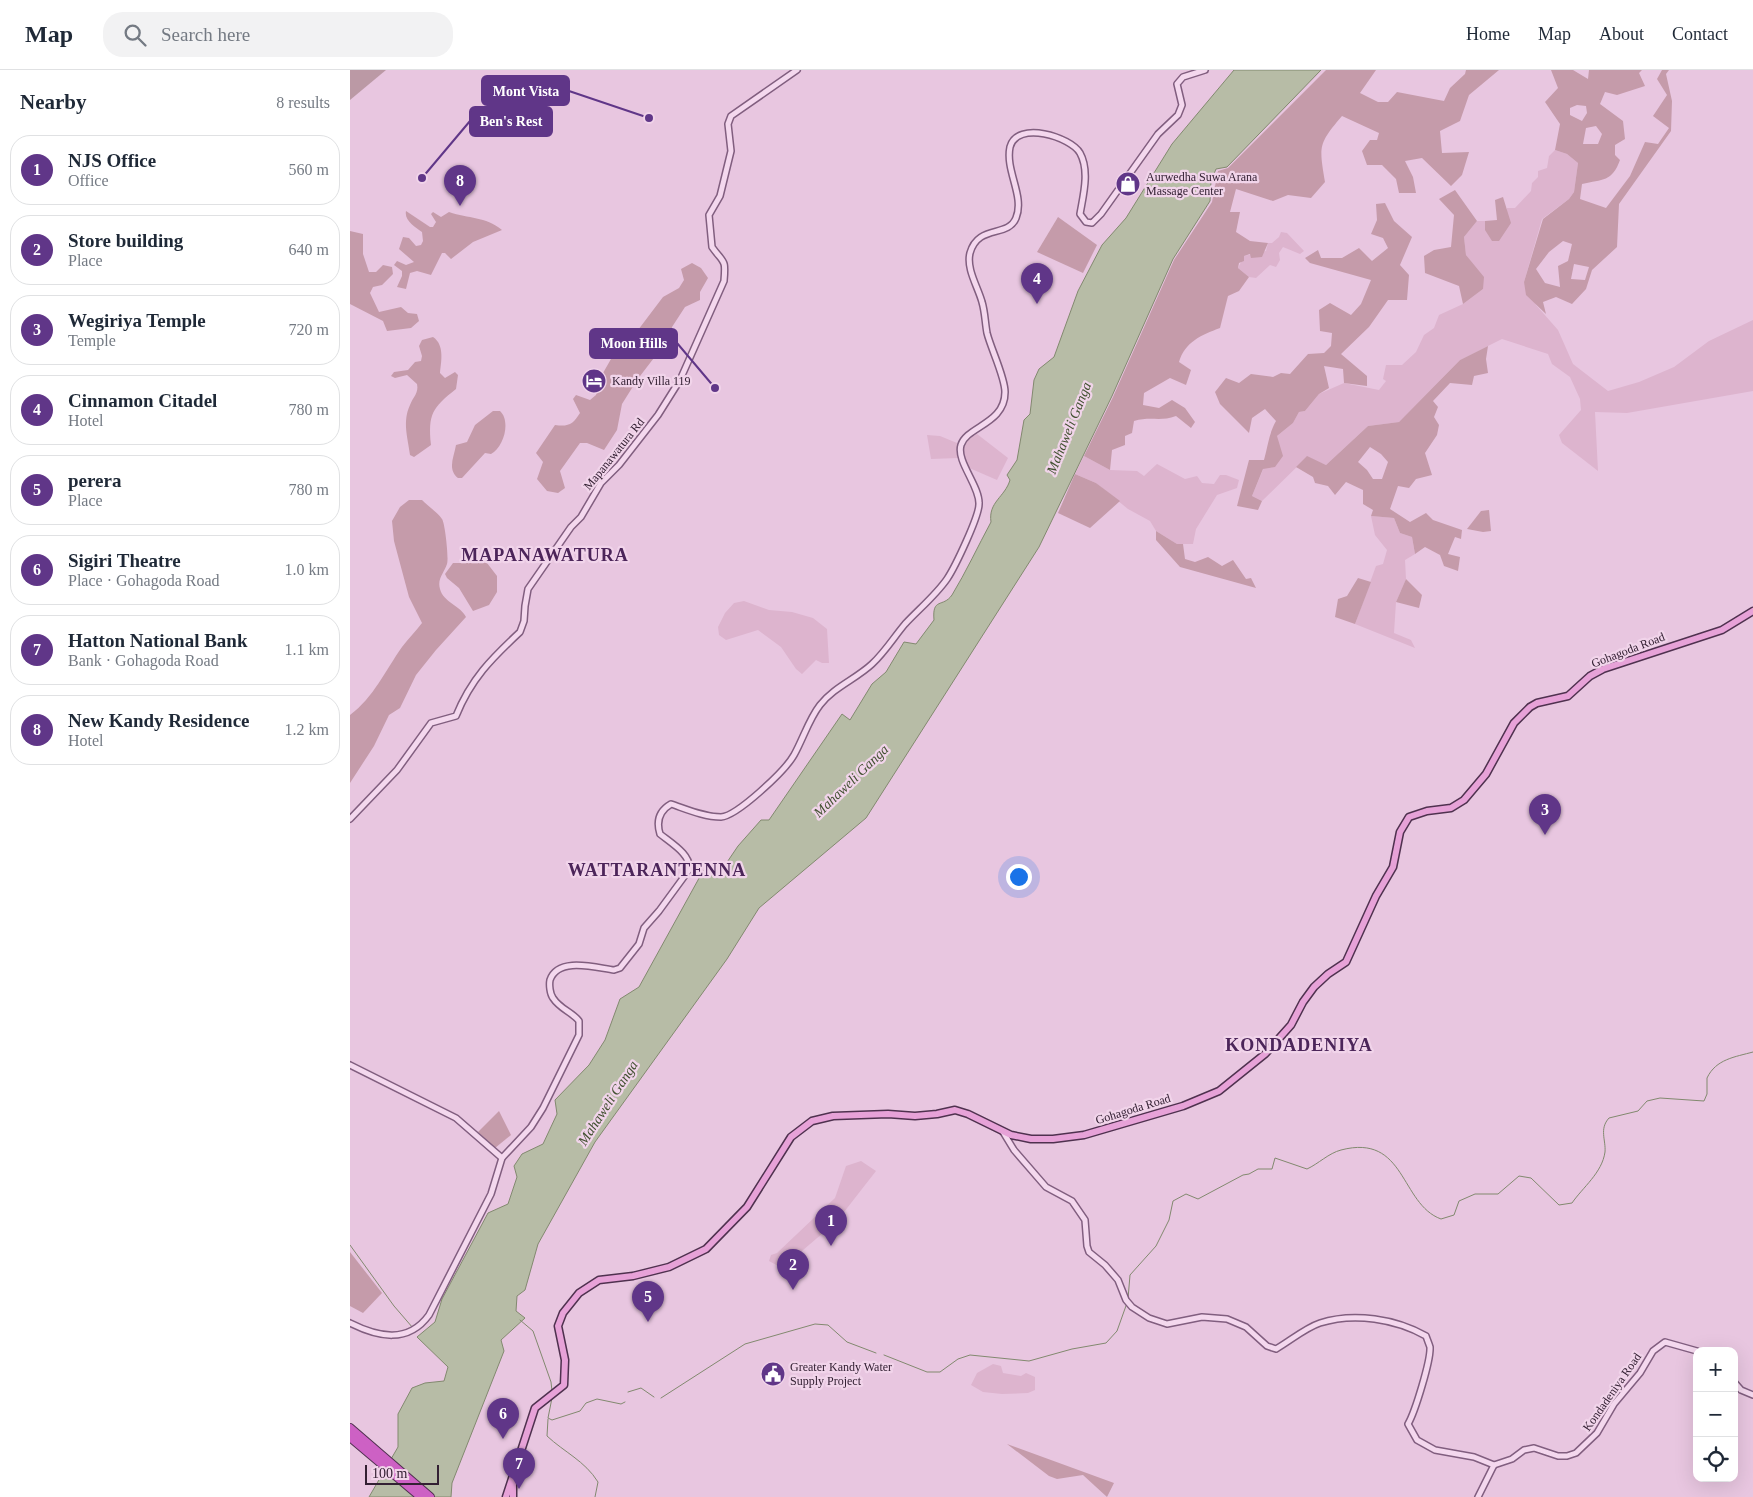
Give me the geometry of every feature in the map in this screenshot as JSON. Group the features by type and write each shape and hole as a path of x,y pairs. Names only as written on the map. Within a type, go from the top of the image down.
{"highway":[{"path":"350,1428 370,1450 421,1497"},
{"path":"350,1437 370,1450 430,1497"}],"main road":[{"name":"Gohagoda Road","path":"513,1497 513,1479 533,1412 538,1404 548,1396 559,1391 564,1385 566,1377 565,1360 558,1332 558,1321 579,1293 600,1280 633,1276 669,1267 706,1250 747,1207 791,1137 807,1124 832,1116 888,1114 920,1116 955,1110 968,1114 1002,1132 1024,1138 1038,1139 1084,1135 1182,1106 1219,1091 1264,1054 1291,1025 1302,1002 1314,988 1328,974 1346,962 1376,896 1393,867 1400,832 1409,817 1426,811 1451,808 1464,800 1486,774 1514,723 1530,707 1572,694 1590,676 1603,669 1722,630 1753,611"},
{"name":"Gohagoda Road","path":"506,1497 507,1487 513,1479"}],"street":[{"name":"Mapanawatura Rd","path":"350,819 397,770 431,723 456,716 466,692 474,680 520,632 524,621 528,590 571,527 581,517 601,483 619,465 647,429 680,380 724,281 725,265 722,257 712,247 709,221 723,185 732,151 728,124 731,116 797,70"},
{"path":"350,1323 361,1328 386,1334 410,1333 420,1327 430,1316 491,1194 502,1158 543,1108 579,1035 580,1021 560,1006 551,996 549,982 552,975 561,967 573,965 614,970 620,968 638,944 644,928 689,870 688,858 660,834 658,828 660,813 671,804 698,813 720,817 730,815 776,779 792,758 819,706 837,688 856,677 874,662 905,624 947,579 976,516 979,503 972,479 962,458 960,447 964,439 986,424 1002,408 1005,391 988,333 983,304 970,268 970,253 976,239 982,235 1008,227 1016,220 1019,206 1010,171 1010,146 1023,133 1038,132 1054,137 1075,148 1080,154 1084,176 1080,214 1086,222 1092,223 1101,214 1158,134 1178,115 1182,105 1177,84 1180,80 1205,70"},
{"path":"350,1065 456,1118 502,1158"},
{"path":"1002,1132 1014,1150 1046,1187 1072,1201 1085,1220 1087,1246 1090,1252 1118,1280 1126,1300 1132,1307 1149,1318 1167,1324 1202,1317 1227,1320 1246,1327 1267,1346 1276,1349 1318,1324 1340,1318 1377,1319 1408,1326 1426,1336 1430,1347 1428,1366 1421,1383 1414,1412 1408,1424 1417,1440 1435,1450 1474,1457 1494,1465 1478,1497"},
{"name":"Kondadeniya Road","path":"1494,1465 1512,1459 1524,1450 1534,1448 1558,1456 1576,1453 1597,1433 1614,1404 1640,1372 1653,1350 1665,1342 1693,1350"},
{"path":"1738,1387 1741,1390 1753,1395"}],"shaded area":[{"path":"350,70 386,70 350,100"},
{"path":"1326,70 1376,70 1360,93 1378,102 1388,102 1397,92 1444,101 1450,88 1465,74 1466,70 1499,70 1469,95 1460,121 1440,131 1442,153 1469,152 1462,175 1451,186 1422,158 1405,161 1413,177 1416,193 1399,193 1396,179 1382,165 1367,165 1362,151 1370,140 1377,140 1379,133 1342,116 1324,140 1321,153 1325,182 1311,198 1288,195 1273,201 1236,189 1230,212 1240,212 1236,232 1250,241 1268,243 1262,257 1251,258 1250,254 1244,256 1244,261 1239,263 1238,268 1249,277 1239,291 1228,296 1220,328 1206,333 1185,349 1179,362 1191,370 1186,385 1170,378 1144,393 1143,405 1159,408 1172,400 1185,408 1195,422 1191,428 1176,416 1165,419 1134,421 1132,433 1125,436 1125,445 1112,450 1110,470 1084,456 1113,397 1174,260 1212,202 1218,171 1228,168"},
{"path":"1551,70 1573,70 1588,79 1589,70 1642,70 1639,73 1645,86 1617,95 1605,92 1600,104 1623,121 1625,139 1615,145 1615,155 1620,160 1614,172 1601,180 1582,184 1580,199 1606,208 1630,176 1645,142 1658,144 1669,128 1653,116 1667,95 1657,79 1662,70 1669,70 1666,74 1672,101 1671,131 1619,204 1617,247 1592,270 1586,289 1572,304 1556,297 1543,302 1546,314 1526,295 1524,282 1543,219 1569,199 1574,192 1578,163 1567,154 1555,150 1560,124 1545,102 1558,88","holes":["1577,105 1586,106 1587,113 1582,121 1570,115 1570,108","1596,126 1602,134 1598,144 1583,144 1586,128","1563,241 1572,244 1568,261 1558,266 1560,287 1545,283 1536,269 1549,252","1574,264 1589,267 1585,280 1571,279"]},
{"path":"1555,150 1567,154 1578,163 1574,192 1569,199 1542,219 1524,282 1536,305 1558,330 1573,364 1608,391 1639,382 1674,367 1709,341 1753,320 1753,391 1627,413 1595,412 1598,471 1562,443 1559,435 1581,410 1580,399 1570,377 1552,364 1548,354 1502,339 1460,360 1399,422 1368,426 1326,465 1307,457 1262,501 1252,496 1277,436 1293,423 1299,412 1305,411 1319,394 1344,383 1379,390 1386,381 1383,379 1386,365 1402,365 1416,352 1424,335 1434,328 1439,315 1463,304 1483,289 1480,274 1466,255 1464,237 1477,221 1485,221 1485,230 1507,213 1507,208 1515,208 1531,191 1532,183 1538,177 1538,171 1547,168 1549,156"},
{"path":"1455,190 1477,221 1464,237 1466,255 1484,277 1483,289 1463,304 1459,286 1425,273 1424,256 1434,250 1451,247 1454,215 1439,199"},
{"path":"1503,197 1511,223 1499,241 1492,241 1485,230 1485,221 1497,220 1495,200"},
{"path":"1385,203 1394,221 1412,237 1400,265 1409,275 1407,300 1388,300 1369,327 1341,354 1367,376 1367,386 1344,383 1343,369 1324,366 1329,388 1319,394 1305,411 1299,412 1293,423 1277,436 1283,456 1275,467 1263,469 1252,496 1262,501 1258,510 1237,506 1249,460 1264,460 1270,435 1276,421 1265,409 1252,418 1249,433 1220,404 1215,392 1226,378 1239,383 1251,374 1273,377 1281,373 1290,374 1308,354 1324,353 1331,346 1332,333 1320,331 1319,310 1330,303 1351,315 1361,304 1371,280 1310,263 1305,258 1318,250 1321,258 1342,258 1359,248 1372,261 1388,248 1383,238 1371,234 1377,220 1376,204"},
{"path":"406,211 430,227 433,227 436,222 431,214 433,212 441,217 449,212 489,222 502,230 473,242 451,259 445,253 442,253 431,275 417,271 410,273 406,289 397,287 402,271 394,265 397,261 406,265 414,262 399,249 403,237 409,238 416,246 421,245 423,241 422,232 408,220"},
{"path":"1058,217 1097,245 1083,273 1037,252"},
{"path":"350,231 363,234 363,254 369,272 376,272 383,265 392,267 393,274 382,285 373,287 370,293 379,312 401,307 408,313 417,314 419,321 411,328 387,331 383,321 350,304"},
{"path":"1281,232 1287,233 1304,251 1300,254 1283,247 1279,253 1280,260 1276,267 1270,265 1256,278 1249,277 1238,268 1244,256 1266,251 1268,243 1272,243 1279,237"},
{"path":"692,263 701,268 708,278 700,292 700,300 685,307 672,327 670,337 637,380 622,404 617,430 604,450 587,443 580,443 560,471 565,488 558,493 547,491 537,479 543,462 536,453 555,425 567,425 573,422 580,413 573,399 576,395 590,400 596,395 603,373 615,352 635,334 663,297 679,288 684,280 681,269"},
{"path":"433,337 437,340 441,349 440,373 445,378 455,372 458,375 456,389 433,412 430,426 431,445 414,457 410,455 406,418 417,390 417,384 407,375 395,378 391,376 394,372 408,370 415,362 421,361 422,356 419,346 422,340"},
{"path":"1488,346 1486,359 1488,373 1474,376 1472,385 1450,383 1433,401 1438,407 1434,417 1439,425 1437,435 1425,453 1432,475 1416,479 1409,488 1398,486 1390,509 1410,522 1426,513 1433,520 1462,530 1461,539 1455,537 1448,554 1460,557 1458,571 1444,566 1440,555 1425,547 1415,554 1412,537 1400,533 1394,518 1371,516 1373,510 1363,504 1363,490 1346,482 1335,495 1328,486 1315,483 1313,477 1296,467 1307,456 1326,465 1368,426 1399,422 1460,360","holes":["1370,447 1381,454 1388,462 1382,479 1373,479 1358,462"]},
{"path":"493,411 500,411 505,421 504,434 499,446 491,454 485,453 462,478 458,478 452,467 456,445 467,442 475,425"},
{"path":"977,434 1008,458 997,480 967,467 962,452 965,441"},
{"path":"927,435 940,436 957,443 958,458 931,459"},
{"path":"1084,456 1110,470 1137,471 1144,476 1157,464 1185,479 1197,476 1202,483 1214,484 1220,475 1226,475 1239,480 1237,488 1217,495 1196,529 1193,544 1177,544 1156,531 1150,521 1128,509 1096,483 1075,474"},
{"path":"1075,474 1096,483 1120,501 1090,528 1058,513"},
{"path":"409,500 422,500 442,519 447,549 447,564 439,585 445,597 464,613 466,617 416,675 400,708 389,715 374,746 350,783 350,715 373,692 402,647 422,623 409,597 394,541 392,521 400,507"},
{"path":"1489,510 1491,531 1483,532 1467,529 1481,511"},
{"path":"1371,516 1394,518 1400,533 1412,537 1415,554 1405,560 1406,579 1396,602 1394,633 1411,640 1415,648 1355,624 1376,566 1383,564 1387,550 1375,535"},
{"path":"1156,531 1177,544 1183,544 1185,559 1195,562 1208,557 1222,566 1233,560 1246,579 1251,578 1256,588 1180,567 1156,540"},
{"path":"471,558 487,563 497,576 497,592 489,605 473,611 459,588 445,574 453,563 464,563"},
{"path":"1358,578 1371,582 1355,624 1335,617 1338,599 1347,596"},
{"path":"1406,579 1422,595 1419,608 1396,602"},
{"path":"744,601 769,610 792,612 813,618 827,629 829,663 822,663 816,660 802,674 796,669 781,647 758,630 726,640 719,635 718,627 725,613 734,603"},
{"path":"499,1111 511,1135 495,1148 478,1132"},
{"path":"861,1161 876,1171 837,1221 782,1268 769,1261 771,1255 777,1253 835,1198 846,1166"},
{"path":"350,1252 382,1293 363,1313 350,1306"},
{"path":"993,1364 1001,1366 1003,1373 1021,1376 1026,1373 1035,1377 1035,1390 1028,1393 1002,1394 983,1392 971,1385 977,1373"},
{"path":"1007,1444 1114,1483 1107,1497 1083,1475 1057,1479 1049,1476"}],"water":[{"name":"Mahaweli Ganga","path":"1234,70 1321,70 1227,167 1216,169 1211,181 1210,201 1173,259 1112,396 1039,547 866,818 759,908 727,959 595,1142 538,1244 525,1290 517,1296 516,1311 525,1318 501,1340 504,1351 452,1483 451,1497 369,1497 398,1447 398,1414 412,1388 425,1383 444,1381 448,1367 417,1337 435,1322 442,1299 488,1213 508,1204 517,1177 514,1166 522,1154 543,1144 557,1114 555,1100 589,1065 605,1040 620,999 639,987 703,871 717,877 738,846 761,820 769,820 842,714 850,720 872,684 886,672 904,642 916,644 934,620 936,605 949,599 952,595 991,522 994,504 1008,486 1010,480 1007,475 1017,460 1024,420 1030,414 1034,380 1039,369 1054,357 1078,291 1102,245 1126,218 1172,144"}],"waterway":[{"path":"1128,1299 1130,1275 1156,1246 1169,1220 1173,1201 1186,1194 1198,1199 1243,1175 1258,1169 1272,1169 1275,1158 1307,1169 1341,1150 1362,1147 1378,1152 1390,1160 1400,1172 1417,1200 1428,1211 1441,1219 1454,1215 1459,1201 1475,1194 1498,1194 1519,1176 1531,1178 1559,1205 1572,1203 1600,1167 1605,1152 1604,1126 1609,1118 1638,1111 1647,1101 1660,1098 1704,1101 1707,1094 1707,1078 1715,1067 1733,1057 1753,1052"},
{"path":"350,1245 394,1306 413,1328"},
{"path":"884,1355 927,1372 940,1372 958,1359 970,1355 1029,1361 1072,1349 1106,1343 1117,1331 1127,1303"},
{"path":"520,1320 533,1331 551,1382 552,1391"},
{"path":"661,1398 745,1344 815,1324 828,1325 847,1342 876,1353"},
{"path":"628,1392 641,1388 654,1397"},
{"path":"552,1398 548,1418 552,1420 580,1411 586,1403 597,1399 621,1404 625,1402"},
{"path":"548,1419 547,1436 581,1462 598,1482 595,1497"}],"place":[{"name":"Mont Vista","path":"649,118"},
{"name":"Ben's Rest","path":"422,178"},
{"name":"Aurwedha Suwa Arana Massage Center","path":"1128,184"},
{"name":"New Kandy Residence","path":"460,206"},
{"name":"Cinnamon Citadel","path":"1037,304"},
{"name":"Kandy Villa 119","path":"594,381"},
{"name":"Moon Hills","path":"715,388"},
{"name":"Wegiriya Temple","path":"1545,835"},
{"name":"NJS Office","path":"831,1246"},
{"name":"Store building","path":"793,1290"},
{"name":"perera","path":"648,1322"},
{"name":"Greater Kandy Water Supply Project","path":"773,1374"},
{"name":"Sigiri Theatre","path":"503,1439"},
{"name":"Hatton National Bank","path":"519,1489"}],"district":[{"name":"MAPANAWATURA","path":"545,555"},
{"name":"WATTARANTENNA","path":"657,870"},
{"name":"KONDADENIYA","path":"1299,1045"}]}
